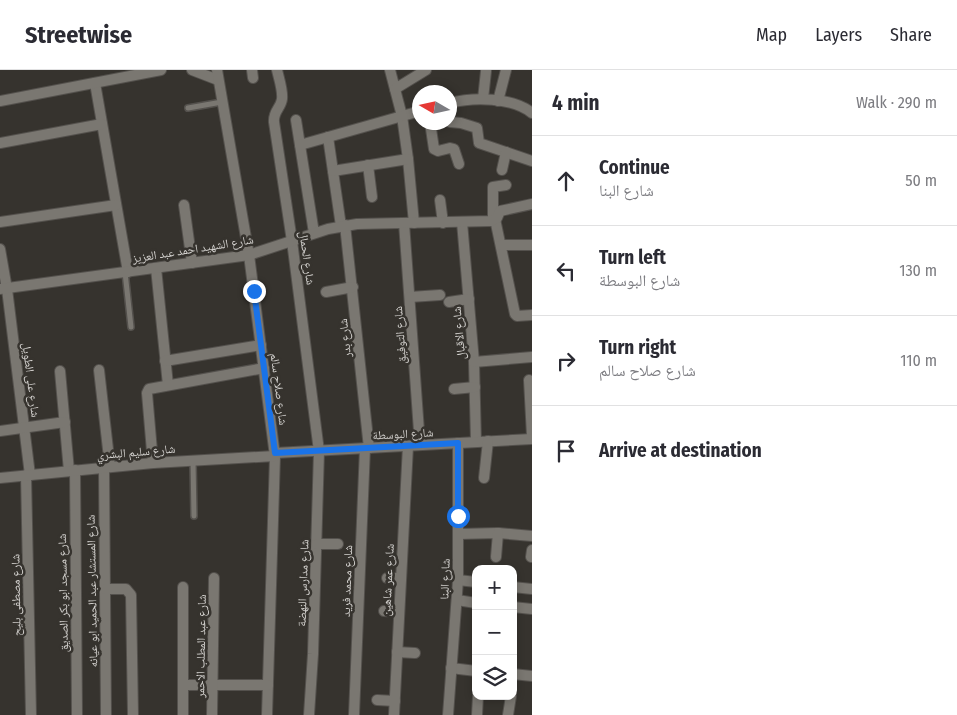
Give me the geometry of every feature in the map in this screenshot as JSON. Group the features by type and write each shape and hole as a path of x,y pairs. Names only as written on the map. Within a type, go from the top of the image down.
{"street":[{"path":"0,101 161,70"},
{"path":"192,70 217,73"},
{"name":"شارع الحمال","path":"277,70 282,96 280,106 274,113 274,122 292,241 319,451"},
{"name":"شارع التوفيق","path":"390,70 402,116 408,159 410,297 420,445"},
{"path":"395,89 426,70"},
{"path":"498,101 506,70"},
{"path":"483,99 486,71"},
{"name":"شارع صلاح سالم","path":"217,73 249,255 275,455 267,715"},
{"path":"95,83 126,272"},
{"path":"457,101 468,99 498,101 521,106 532,113"},
{"path":"300,145 412,114"},
{"path":"296,120 314,233"},
{"path":"457,123 476,128 478,130 479,142 532,160"},
{"path":"0,143 102,124"},
{"path":"431,130 434,149 438,151 454,149 459,164"},
{"name":"شارع بدر","path":"328,137 353,287 367,448"},
{"path":"502,170 506,152"},
{"path":"333,170 408,159"},
{"path":"368,165 372,197"},
{"path":"506,185 493,187 494,220 515,314 517,316 532,315 532,324"},
{"path":"440,200 443,222"},
{"name":"شارع الشهيد احمد عبد العزيز","path":"4,289 249,255 314,233 343,226 368,223 494,220 500,211 532,204"},
{"path":"0,222 116,205"},
{"path":"184,205 192,263"},
{"name":"شارع الاقبال","path":"462,222 474,362 476,442"},
{"path":"501,245 532,245"},
{"name":"شارع على الطويل","path":"0,250 25,427 28,475"},
{"path":"156,268 168,385"},
{"path":"326,292 353,287"},
{"path":"410,297 440,295"},
{"path":"449,302 469,299"},
{"path":"165,361 261,345"},
{"path":"474,362 532,357"},
{"path":"153,463 147,394 150,388 264,368"},
{"name":"شارع المستشار عبد الحميد ابو عيانه","path":"99,370 107,467 105,589 106,715"},
{"name":"شارع مسجد ابو بكر الصديق","path":"60,371 72,470 77,715"},
{"path":"529,380 532,437"},
{"path":"454,389 475,388"},
{"path":"0,431 65,422"},
{"name":"شارع البوسطة","path":"275,455 532,437"},
{"path":"484,478 488,441"},
{"name":"شارع البنا","path":"448,715 458,580 458,443"},
{"name":"شارع عمر شاهين","path":"394,715 408,446"},
{"name":"شارع محمد فريد","path":"354,715 367,448"},
{"name":"شارع مدارس النهضة","path":"309,715 317,544 319,451"},
{"name":"شارع سليم البشري","path":"0,478 153,463 275,455"},
{"name":"شارع مصطفى بليح","path":"28,475 31,715"},
{"path":"458,534 532,536"},
{"path":"496,556 498,534"},
{"path":"317,544 338,544"},
{"name":"شارع عبد المطلب الاحمر","path":"212,715 214,578"},
{"path":"387,578 401,578"},
{"path":"458,580 472,582"},
{"path":"517,587 532,589"},
{"path":"183,588 183,715"},
{"path":"105,589 126,589 132,595 133,715"},
{"path":"457,600 472,602"},
{"path":"517,607 532,609"},
{"path":"384,611 399,612"},
{"path":"397,652 416,653"},
{"path":"451,668 472,671"},
{"path":"517,674 532,676"},
{"path":"183,684 268,685"},
{"path":"377,700 395,701"},
{"path":"476,715 478,700"},
{"path":"508,715 510,700"}],"lane":[{"path":"188,108 222,102"},
{"path":"126,272 131,327"},
{"path":"193,461 194,516"}],"route":[{"path":"254,291 275,453 458,443 458,516"}]}
